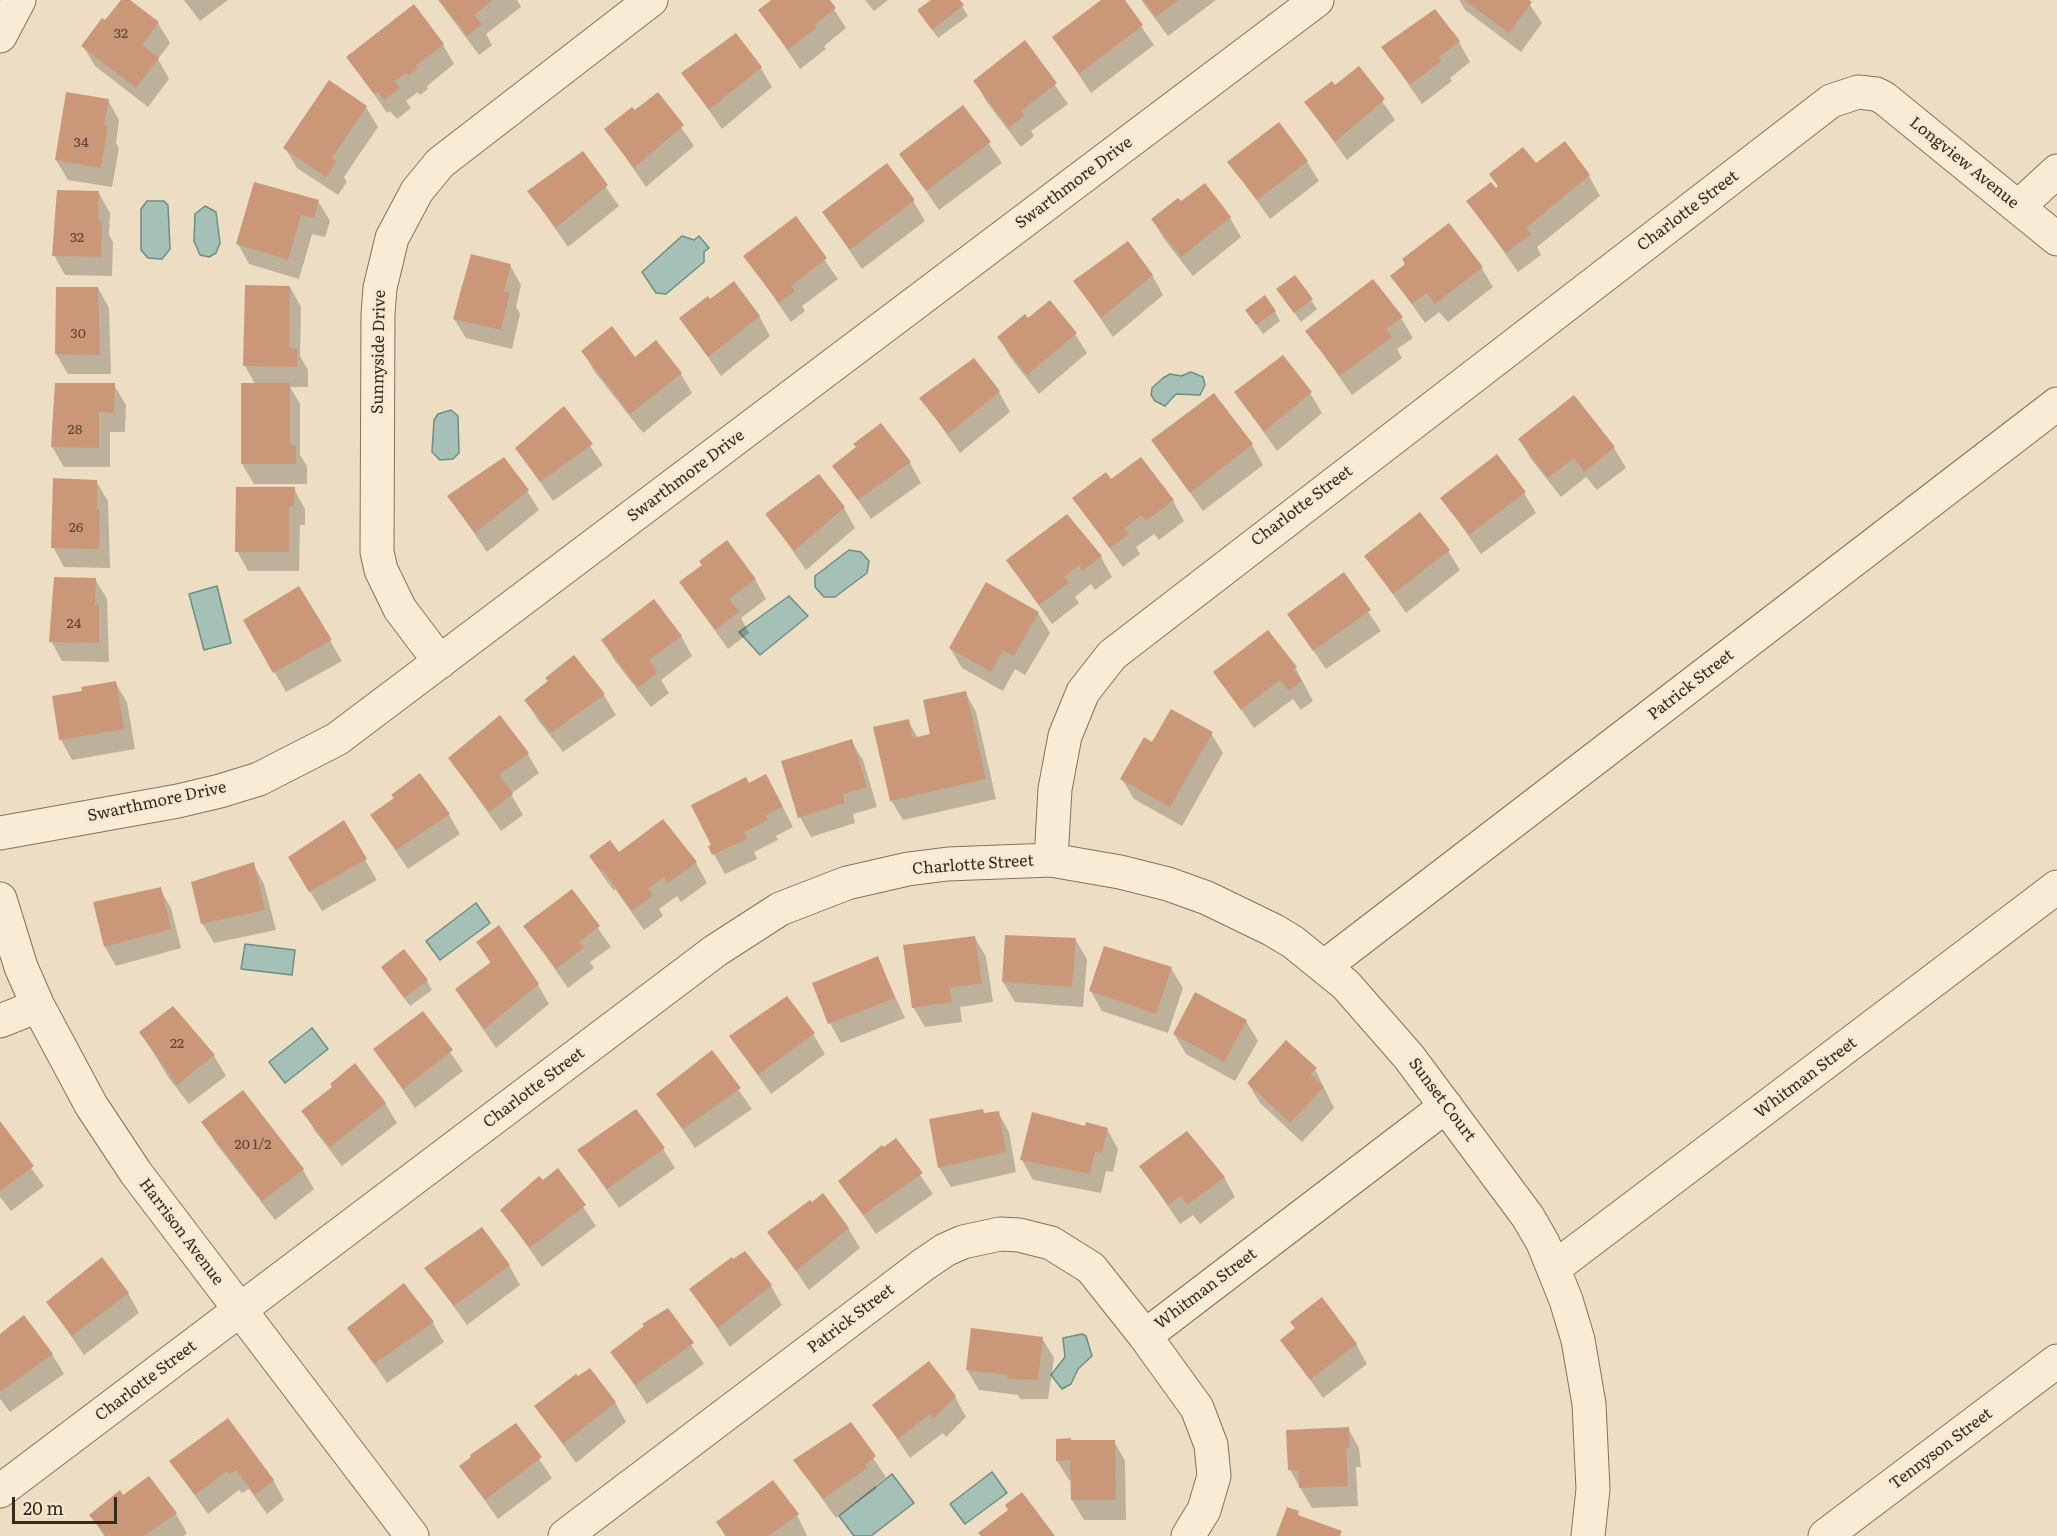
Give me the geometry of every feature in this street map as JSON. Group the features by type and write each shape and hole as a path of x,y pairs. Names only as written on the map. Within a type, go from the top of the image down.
{"street":[{"path":"0,36 19,0"},
{"name":"Sunnyside Drive","path":"440,662 400,609 381,570 377,552 378,314 380,288 392,238 417,191 440,163 651,0"},
{"name":"Swarthmore Drive","path":"0,833 178,801 260,779 337,739 1317,0"},
{"name":"Longview Avenue","path":"1868,92 1894,105 2057,239"},
{"name":"Charlotte Street","path":"0,1491 715,951 780,909 847,883 908,869 948,864 1051,861 1055,789 1065,736 1083,692 1112,655 1831,101 1847,94 1868,92"},
{"path":"2018,207 2057,171"},
{"name":"Patrick Street","path":"1325,966 2057,404"},
{"name":"Sunset Court","path":"1051,861 1120,872 1168,884 1207,898 1287,938 1325,966 1374,1014 1528,1217 1554,1269 1578,1340 1587,1393 1593,1451 1588,1536"},
{"name":"Whitman Street","path":"1554,1269 2057,886"},
{"name":"Harrison Avenue","path":"0,899 21,968 38,1006 91,1105 123,1154 412,1536"},
{"path":"0,1021 38,1006"},
{"name":"Whitman Street","path":"1188,1536 1204,1510 1210,1494 1214,1476 1211,1446 1197,1408 1145,1336 1446,1106"},
{"name":"Patrick Street","path":"565,1536 922,1265 945,1250 963,1242 1000,1234 1019,1235 1036,1238 1062,1248 1091,1268 1145,1336"},
{"name":"Tennyson Street","path":"1825,1536 2057,1361"}],"water":[{"path":"147,201 164,201 168,205 170,249 162,259 148,258 141,250 141,209"},
{"path":"205,206 216,212 220,243 216,253 209,257 200,255 194,241 195,214"},
{"path":"682,236 694,240 699,236 709,248 704,252 704,262 666,294 656,293 642,272"},
{"path":"1191,372 1203,377 1205,385 1200,395 1176,394 1165,406 1155,401 1151,395 1152,388 1163,378 1170,374 1181,376"},
{"path":"451,410 458,416 459,453 453,459 440,460 432,452 434,420 438,414"},
{"path":"849,550 861,552 869,561 867,573 835,597 824,597 815,587 815,576"},
{"path":"217,586 231,643 204,650 189,594"},
{"path":"789,596 808,616 760,655 739,632"},
{"path":"476,903 490,923 440,960 426,941"},
{"path":"245,944 295,950 292,975 241,969"},
{"path":"312,1028 328,1049 285,1083 269,1062"},
{"path":"1082,1334 1086,1336 1092,1356 1078,1369 1071,1384 1062,1389 1051,1375 1065,1357 1063,1338"},
{"path":"992,1472 1007,1493 965,1524 950,1504"},
{"path":"892,1474 914,1503 871,1536 854,1536 839,1516"}],"building":[{"path":"121,0 130,0 159,22 142,45 159,58 136,88 81,46 102,18 105,20"},
{"path":"439,0 493,0 474,15 482,24 467,36"},
{"path":"771,0 830,0 836,8 814,25 816,28 788,50 758,10"},
{"path":"931,0 960,0 964,5 932,30 917,10"},
{"path":"1101,0 1125,0 1143,25 1079,74 1052,37"},
{"path":"1143,0 1178,0 1156,17"},
{"path":"1464,0 1529,0 1532,2 1509,33"},
{"path":"414,4 444,44 416,66 418,68 408,76 406,73 395,81 400,88 384,100 378,92 374,94 346,57"},
{"path":"1435,9 1460,41 1439,57 1441,61 1410,85 1381,47"},
{"path":"736,33 762,67 709,110 681,73"},
{"path":"1025,40 1057,83 1021,111 1024,116 1009,128 973,81"},
{"path":"1359,66 1385,99 1335,142 1304,102 1332,81 1335,85"},
{"path":"329,80 367,106 332,158 337,161 326,177 283,148"},
{"path":"66,92 109,99 104,125 108,126 101,168 55,160"},
{"path":"658,92 684,125 634,168 604,129 632,107 635,110"},
{"path":"963,105 991,142 926,191 899,154"},
{"path":"1279,122 1308,161 1257,200 1227,162"},
{"path":"1565,141 1590,175 1526,228 1531,234 1506,253 1466,201 1491,182 1496,188 1498,186 1489,174 1523,147 1536,163"},
{"path":"583,151 608,185 556,228 527,191"},
{"path":"887,163 915,200 850,250 822,212"},
{"path":"254,182 319,200 314,218 301,215 288,260 236,244"},
{"path":"1205,183 1231,217 1181,257 1151,219 1178,198 1181,201"},
{"path":"57,190 99,191 98,220 102,221 101,257 52,256"},
{"path":"796,216 827,258 791,286 795,291 779,303 743,256"},
{"path":"1449,223 1483,267 1435,304 1427,293 1412,304 1390,276 1405,264 1402,259"},
{"path":"1128,241 1153,275 1101,318 1073,281"},
{"path":"471,254 511,264 504,292 510,293 501,330 453,319"},
{"path":"1295,275 1313,299 1294,313 1276,289"},
{"path":"1373,279 1403,317 1386,329 1392,337 1340,376 1305,331"},
{"path":"734,281 760,316 708,357 679,318 708,296 710,299"},
{"path":"245,285 290,286 289,348 297,349 297,367 243,366"},
{"path":"56,287 98,287 100,355 55,354"},
{"path":"1265,295 1276,311 1256,325 1245,310"},
{"path":"1050,300 1077,333 1027,375 997,337 1025,314 1028,318"},
{"path":"612,326 635,357 656,340 682,373 630,414 581,351"},
{"path":"1283,355 1312,392 1264,432 1234,392"},
{"path":"974,358 1000,391 948,434 919,398"},
{"path":"55,383 115,383 114,413 99,412 99,448 51,447"},
{"path":"241,383 290,383 290,445 296,445 296,464 241,464"},
{"path":"1214,393 1253,444 1190,493 1151,440"},
{"path":"1574,395 1615,447 1584,472 1574,458 1548,478 1518,439"},
{"path":"564,406 593,444 540,482 515,448"},
{"path":"881,423 911,462 858,500 832,466 856,447 853,444"},
{"path":"1497,454 1526,492 1469,535 1440,498"},
{"path":"504,457 529,490 475,533 447,496"},
{"path":"1141,457 1174,500 1146,521 1141,515 1125,528 1129,534 1110,548 1072,498 1106,472 1111,479"},
{"path":"819,474 845,507 794,551 765,514"},
{"path":"53,478 97,480 97,509 100,509 99,549 51,548"},
{"path":"236,487 295,487 294,506 289,506 289,552 235,552"},
{"path":"1420,512 1450,550 1393,594 1364,556"},
{"path":"1067,514 1102,556 1082,571 1079,565 1064,577 1069,583 1039,605 1006,560"},
{"path":"727,540 756,579 729,599 739,612 715,630 679,582 702,565 699,561"},
{"path":"1344,572 1371,610 1313,651 1287,614"},
{"path":"54,577 96,578 95,605 99,605 99,643 49,642"},
{"path":"986,582 1039,612 1014,656 1003,651 991,672 949,648"},
{"path":"299,586 332,640 273,673 243,620"},
{"path":"654,599 682,636 649,660 658,672 638,688 601,640"},
{"path":"1268,630 1297,667 1293,669 1302,681 1289,691 1280,680 1241,710 1213,672"},
{"path":"574,655 605,694 551,733 524,700 548,681 545,678"},
{"path":"116,681 124,729 59,740 52,696 82,691 81,687"},
{"path":"966,691 986,779 890,801 873,727 909,719 913,738 930,734 923,700"},
{"path":"1171,709 1213,732 1170,807 1120,779 1144,737 1152,742"},
{"path":"500,715 529,753 499,775 513,794 489,812 448,758"},
{"path":"852,739 867,787 843,794 845,803 798,818 781,761"},
{"path":"420,773 450,814 396,850 370,815 394,798 391,795"},
{"path":"766,774 783,807 766,815 768,820 744,832 747,839 712,855 708,846 711,845 691,805 746,777 749,783"},
{"path":"663,819 697,862 668,883 664,877 648,889 653,896 632,911 603,870 601,872 589,856 610,840 619,852"},
{"path":"344,820 367,859 309,892 288,857"},
{"path":"254,862 265,910 201,924 191,882"},
{"path":"161,887 171,929 104,947 93,902"},
{"path":"572,889 600,926 579,942 584,948 556,969 523,926"},
{"path":"499,925 539,984 484,1029 455,989 491,962 476,942"},
{"path":"1005,935 1076,938 1072,987 1002,982"},
{"path":"975,936 982,983 950,988 952,1002 912,1008 903,945"},
{"path":"1104,946 1172,967 1156,1014 1089,991"},
{"path":"404,949 428,980 404,998 381,967"},
{"path":"878,956 895,998 828,1024 812,983"},
{"path":"1195,992 1247,1020 1224,1062 1173,1034"},
{"path":"787,996 815,1033 758,1075 729,1036"},
{"path":"173,1006 215,1055 177,1085 139,1032"},
{"path":"423,1011 453,1050 403,1089 373,1049"},
{"path":"1286,1040 1317,1068 1310,1074 1324,1087 1290,1123 1247,1083"},
{"path":"712,1050 741,1088 683,1129 656,1094"},
{"path":"355,1063 386,1103 330,1147 301,1111 332,1087 330,1084"},
{"path":"243,1090 304,1169 262,1201 201,1122"},
{"path":"636,1109 665,1148 607,1189 577,1150"},
{"path":"983,1109 984,1113 999,1111 1006,1152 938,1168 929,1119"},
{"path":"1032,1112 1085,1126 1086,1122 1108,1128 1102,1153 1095,1152 1090,1174 1020,1160"},
{"path":"0,1121 34,1166 0,1191"},
{"path":"1187,1131 1225,1177 1187,1205 1181,1196 1168,1205 1139,1166"},
{"path":"896,1138 923,1173 863,1215 838,1181 882,1145 884,1147"},
{"path":"558,1168 586,1205 530,1248 500,1210 539,1176 543,1180"},
{"path":"823,1193 849,1228 796,1271 767,1232"},
{"path":"482,1227 510,1265 454,1306 424,1268"},
{"path":"745,1251 772,1285 718,1328 689,1289 732,1257 733,1259"},
{"path":"102,1257 129,1293 72,1336 46,1302"},
{"path":"404,1283 434,1322 374,1364 347,1328"},
{"path":"1322,1297 1357,1344 1310,1380 1280,1340 1295,1328 1290,1322"},
{"path":"668,1308 694,1343 635,1385 610,1352 644,1326 642,1324"},
{"path":"24,1315 53,1354 0,1392 0,1334"},
{"path":"971,1328 1043,1337 1038,1380 1007,1379 1008,1375 966,1370"},
{"path":"929,1361 956,1396 933,1419 930,1414 898,1439 872,1405"},
{"path":"590,1368 616,1402 563,1444 534,1406 576,1374 578,1376"},
{"path":"228,1418 274,1480 255,1495 236,1470 230,1474 227,1471 195,1495 169,1461"},
{"path":"851,1422 876,1456 865,1465 867,1468 823,1499 793,1460"},
{"path":"516,1423 542,1457 485,1500 459,1466 471,1457 470,1455"},
{"path":"1349,1427 1350,1447 1346,1448 1348,1486 1299,1488 1298,1470 1288,1470 1286,1430"},
{"path":"1071,1438 1071,1440 1115,1440 1116,1500 1071,1500 1070,1460 1056,1461 1056,1439"},
{"path":"149,1476 177,1513 144,1536 106,1536 89,1515 120,1490 123,1495"},
{"path":"773,1480 799,1514 769,1536 726,1536 716,1522"},
{"path":"1022,1492 1055,1536 981,1536 978,1533 1008,1510 1005,1505"},
{"path":"1287,1507 1299,1511 1298,1515 1342,1531 1340,1536 1276,1536"}]}
